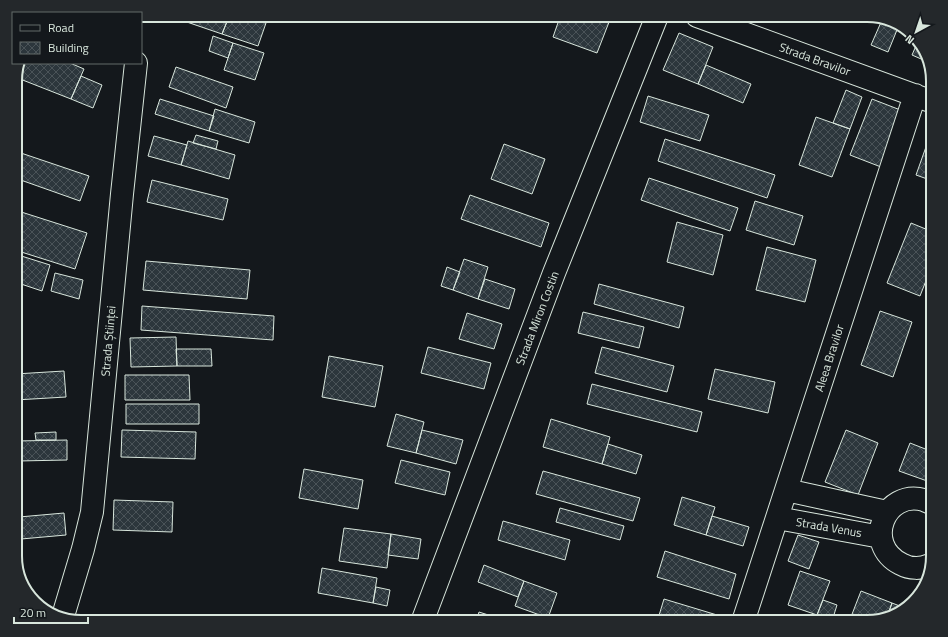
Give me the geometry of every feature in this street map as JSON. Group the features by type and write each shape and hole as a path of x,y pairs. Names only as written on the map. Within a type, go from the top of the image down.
{"street":[{"name":"Strada Miron Costin","path":"425,615 554,273 655,22"},
{"name":"Strada Bravilor","path":"714,22 924,98"},
{"name":"Strada Științei","path":"64,613 83,549 92,512 136,64"},
{"name":"Aleea Bravilor","path":"745,615 786,490 924,98"},
{"path":"786,490 887,512"},
{"path":"925,567 905,567 894,561 886,553 880,537 882,523 887,512 894,506 905,500 912,499 926,501"},
{"name":"Strada Venus","path":"777,518 880,537"}],"building":[{"path":"187,22 227,22 222,34"},
{"path":"227,22 266,23 258,46 222,34"},
{"path":"558,22 609,22 597,53 553,37"},
{"path":"880,24 896,30 888,52 871,45"},
{"path":"679,33 713,47 698,84 663,70"},
{"path":"213,36 233,43 228,58 209,51"},
{"path":"233,43 264,53 255,80 224,70"},
{"path":"913,52 918,52 921,59 912,55"},
{"path":"25,64 72,64 84,69 71,99 22,80"},
{"path":"706,65 751,84 743,103 698,84"},
{"path":"176,67 233,87 226,108 169,87"},
{"path":"81,76 102,85 93,108 71,99"},
{"path":"846,90 862,97 850,129 833,123"},
{"path":"648,96 709,115 700,141 640,122"},
{"path":"160,99 214,116 209,131 155,114"},
{"path":"872,99 903,111 881,167 850,155"},
{"path":"215,109 255,122 249,143 209,131"},
{"path":"816,117 850,129 832,177 799,165"},
{"path":"196,135 218,141 216,149 193,143"},
{"path":"154,136 187,145 181,165 148,156"},
{"path":"665,139 775,175 767,198 658,161"},
{"path":"188,141 235,155 229,179 181,165"},
{"path":"504,144 545,159 532,194 491,179"},
{"path":"926,147 926,179 916,175"},
{"path":"22,153 89,176 80,201 22,180"},
{"path":"649,178 738,208 730,231 641,200"},
{"path":"152,180 228,199 223,220 147,202"},
{"path":"470,195 549,223 541,247 461,219"},
{"path":"755,201 803,216 794,245 746,230"},
{"path":"22,212 87,233 75,269 22,252"},
{"path":"677,222 723,235 713,275 667,262"},
{"path":"911,223 926,229 926,281 920,296 887,283"},
{"path":"767,247 816,260 805,302 756,290"},
{"path":"22,256 50,265 42,291 22,284"},
{"path":"464,259 488,267 478,299 453,290"},
{"path":"146,261 250,270 247,299 143,290"},
{"path":"447,267 460,272 453,290 441,286"},
{"path":"55,273 83,280 79,299 51,291"},
{"path":"485,279 515,289 509,309 478,299"},
{"path":"599,284 684,307 679,328 594,304"},
{"path":"142,306 274,316 273,340 141,330"},
{"path":"880,311 912,322 893,377 861,365"},
{"path":"583,312 644,327 639,348 578,333"},
{"path":"467,313 502,324 494,349 459,339"},
{"path":"176,337 177,366 131,367 130,338"},
{"path":"428,347 491,363 484,389 421,373"},
{"path":"602,347 674,366 667,392 595,373"},
{"path":"176,349 211,349 212,366 177,366"},
{"path":"329,356 383,366 375,407 322,397"},
{"path":"715,369 775,382 768,413 708,399"},
{"path":"64,371 66,397 22,400 22,374"},
{"path":"125,375 189,375 190,400 125,400"},
{"path":"592,384 702,412 697,432 587,404"},
{"path":"126,404 199,404 199,424 126,424"},
{"path":"396,414 424,422 416,453 387,446"},
{"path":"551,419 610,437 602,464 543,447"},
{"path":"122,430 196,432 195,459 121,457"},
{"path":"422,430 463,440 456,464 416,453"},
{"path":"846,430 878,443 858,495 825,482"},
{"path":"56,432 56,440 36,440 35,433"},
{"path":"67,440 67,460 22,461 22,441"},
{"path":"910,443 926,449 926,481 899,471"},
{"path":"608,444 642,455 636,474 602,464"},
{"path":"401,460 450,472 445,495 395,483"},
{"path":"304,469 363,480 358,509 299,498"},
{"path":"543,471 640,498 633,521 536,494"},
{"path":"682,497 715,507 706,535 674,525"},
{"path":"114,500 173,502 172,532 113,530"},
{"path":"560,508 624,526 620,540 556,522"},
{"path":"64,513 66,535 22,539 22,517"},
{"path":"712,516 749,527 743,546 706,535"},
{"path":"503,521 570,540 565,560 498,540"},
{"path":"344,528 391,534 387,568 339,561"},
{"path":"391,534 421,539 418,559 388,555"},
{"path":"798,535 819,542 809,569 788,561"},
{"path":"665,551 736,574 729,599 657,577"},
{"path":"484,565 524,581 518,597 478,582"},
{"path":"322,568 377,578 373,603 318,593"},
{"path":"800,571 830,581 817,615 788,605"},
{"path":"524,581 557,593 549,615 540,615 515,606"},
{"path":"376,587 390,590 387,606 373,603"},
{"path":"861,591 892,603 890,610 882,613 852,615"},
{"path":"664,599 717,615 659,615"},
{"path":"823,600 837,605 834,615 817,615"},
{"path":"892,603 898,605 896,607 890,610"},
{"path":"479,612 488,615 478,615"}]}
